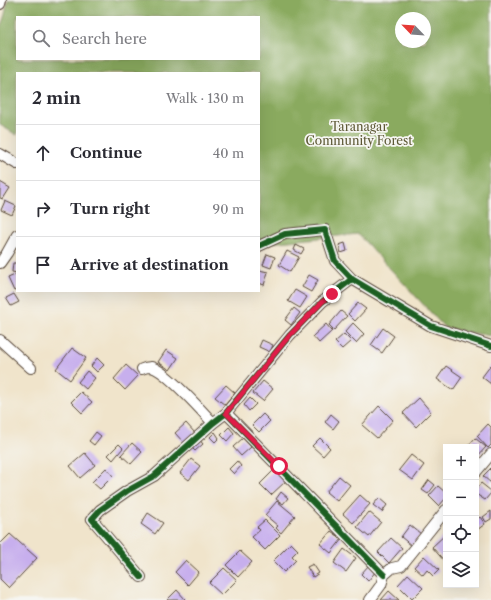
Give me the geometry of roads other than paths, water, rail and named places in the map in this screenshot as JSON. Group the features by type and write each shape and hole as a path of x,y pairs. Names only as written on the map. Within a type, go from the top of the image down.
{"street":[{"path":"0,4 1,0"},
{"path":"0,154 16,163"},
{"path":"260,246 285,234 325,230 335,261 352,279 431,326 491,346"},
{"path":"0,263 8,253 16,236"},
{"path":"141,577 92,519 100,510 127,491 154,476 226,413 290,335 322,302 352,279"},
{"path":"0,340 31,368"},
{"path":"142,369 150,367 159,371 213,423"},
{"path":"226,413 384,575"},
{"path":"479,468 491,454"},
{"path":"370,600 381,585 384,575 392,568 400,566 443,514"}],"park label":[{"name":"Taranagar Community Forest","path":"359,133"}]}
